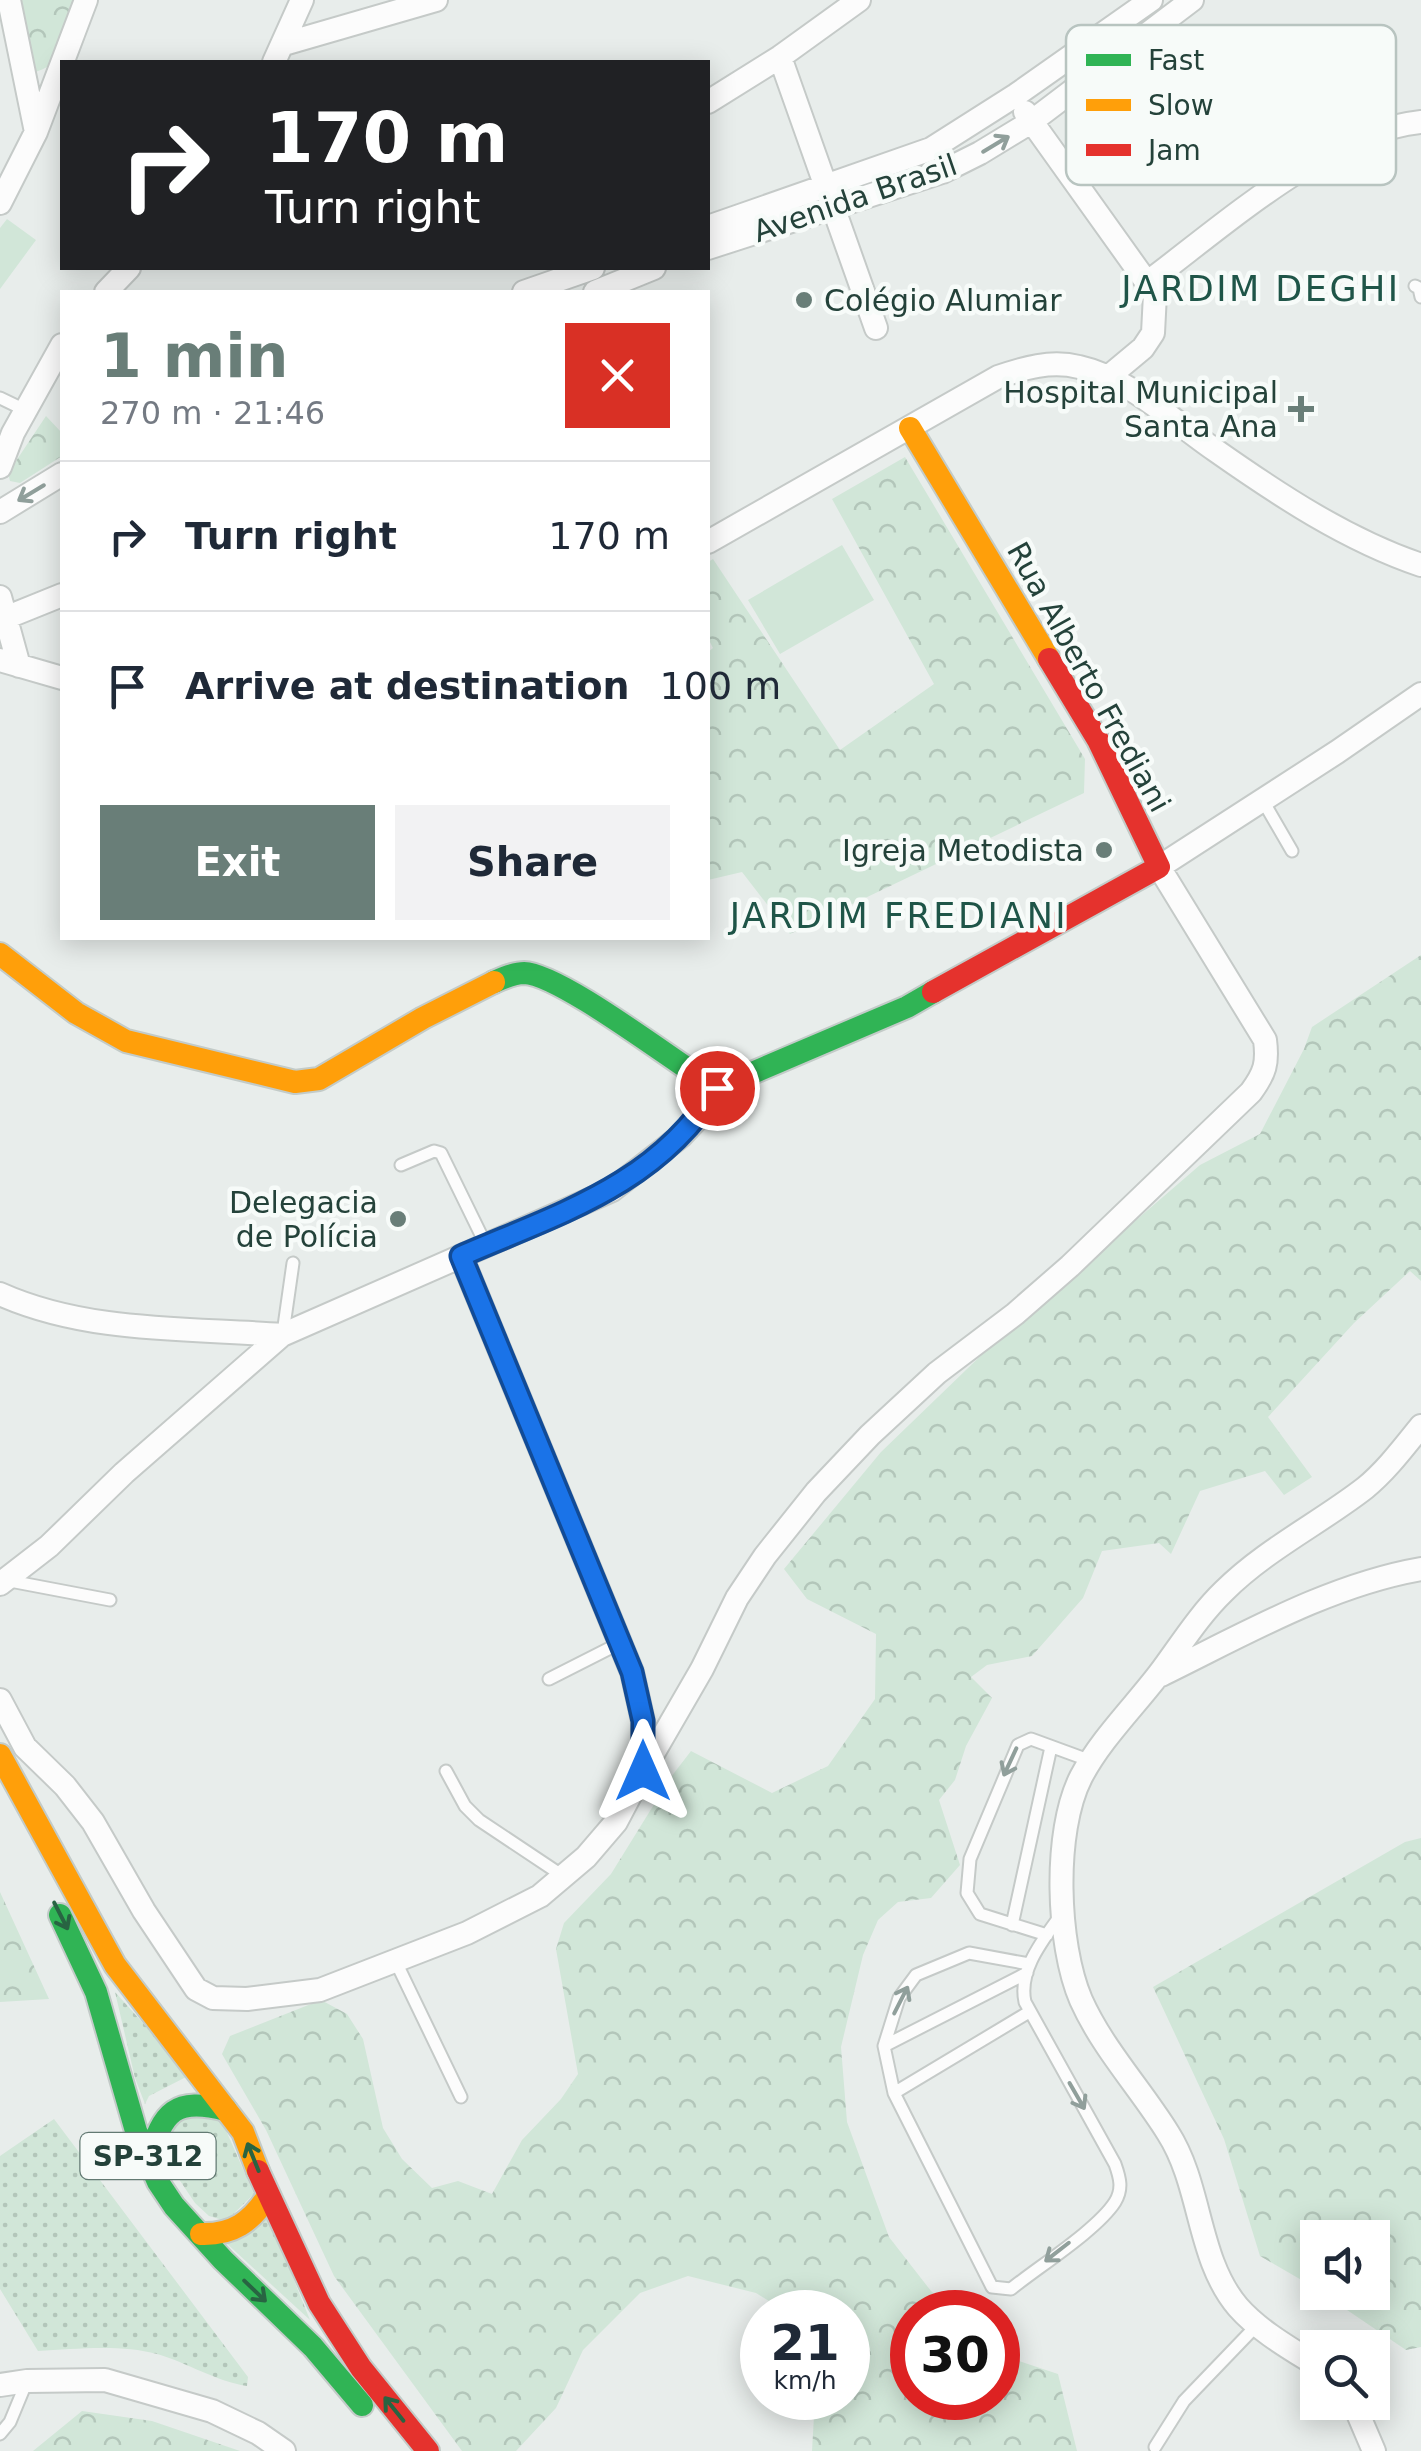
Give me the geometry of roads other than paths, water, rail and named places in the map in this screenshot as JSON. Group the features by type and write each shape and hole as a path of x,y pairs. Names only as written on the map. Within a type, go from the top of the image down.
{"street":[{"path":"9,0 36,132"},
{"path":"63,60 86,0"},
{"path":"279,53 302,0"},
{"path":"279,53 436,0"},
{"path":"710,101 780,57 858,0"},
{"name":"Avenida Brasil","path":"1116,25 1151,0"},
{"name":"Avenida Brasil","path":"1159,25 1192,0"},
{"path":"780,57 876,328"},
{"name":"Avenida Brasil","path":"710,247 830,197 932,148 1066,60"},
{"path":"0,203 36,132 60,69"},
{"name":"Avenida Brasil","path":"710,226 942,172 1031,122 1066,95"},
{"path":"1016,96 1066,170"},
{"path":"1396,128 1421,122"},
{"path":"1077,185 1156,294 1154,333 1144,348 1107,378"},
{"path":"1148,282 1281,185"},
{"path":"108,290 126,270"},
{"path":"530,290 587,270"},
{"path":"600,290 649,270"},
{"path":"0,467 60,349"},
{"path":"710,541 998,377 1024,368 1058,364 1083,367 1127,388 1225,458 1344,532 1421,565"},
{"name":"Rua Alberto Frediani","path":"910,428 1098,740 1159,867"},
{"path":"0,512 60,475"},
{"path":"60,596 2,612 10,663 60,677"},
{"path":"3,1582 282,1334 612,1190 681,1136 717,1088 907,1007 1159,867 1421,694"},
{"path":"0,1700 25,1747 86,1812 196,1988 213,1998 288,1996 320,1990 467,1933 540,1896 586,1857 616,1822 737,1598 816,1492 870,1435 938,1373 1070,1266 1251,1092 1264,1074 1268,1060 1265,1040 1159,867"},
{"path":"0,954 74,1010 126,1041 177,1056 229,1064 279,1082 300,1084 319,1079 491,983 526,973 562,988 717,1088"},
{"path":"461,1256 632,1672 643,1721 643,1771"},
{"path":"0,1294 31,1308 81,1320 282,1334"},
{"path":"1300,2353 1239,2308 1216,2269 1189,2174 1177,2147 1090,2018 1070,1968 1062,1914 1068,1819 1091,1761 1224,1590 1369,1484 1421,1426"},
{"path":"1158,1676 1274,1620 1354,1587 1421,1570"},
{"path":"8,1792 25,1747"},
{"name":"SP-312","path":"0,1755 8,1792 96,1992 136,2131 166,2194 223,2260 314,2347 376,2423"},
{"name":"SP-312","path":"8,1792 115,1965 243,2132 296,2260 329,2318 360,2368 428,2451"},
{"path":"150,2158 156,2134 171,2109 191,2102 226,2110"},
{"path":"201,2234 232,2233 258,2213 268,2196"},
{"path":"0,2386 27,2381 105,2380 212,2412 258,2433 284,2451"},
{"path":"1361,2420 1374,2451"}],"lane":[{"path":"0,398 26,410"},
{"path":"1263,801 1292,851"},
{"path":"401,1165 434,1151 441,1153 486,1245"},
{"path":"282,1334 293,1263"},
{"path":"3,1582 110,1600"},
{"path":"549,1679 620,1644"},
{"path":"1047,1934 980,1914 967,1894 970,1858 1018,1745 1030,1739 1091,1761"},
{"path":"1012,1925 1051,1747"},
{"path":"446,1771 465,1806 479,1820 564,1876"},
{"path":"1028,1969 969,1953 916,1975 899,1998 884,2046 894,2093 992,2287 1010,2289 1102,2216 1116,2200 1121,2182 1115,2164 1029,2012 1022,1992 1028,1969 1062,1914"},
{"path":"395,1960 460,2097"},
{"path":"884,2046 1028,1969"},
{"path":"894,2093 1029,2012"},
{"path":"1155,2447 1184,2401 1258,2324"},
{"path":"0,2434 10,2422 27,2381"}],"place":[{"name":"Colégio Alumiar","path":"804,300"},
{"name":"Hospital Municipal Santa Ana","path":"1301,409"},
{"name":"Igreja Metodista","path":"1104,850"},
{"name":"Delegacia de Polícia","path":"398,1219"}],"district":[{"name":"JARDIM DEGHI","path":"1261,289"},
{"name":"JARDIM FREDIANI","path":"899,916"}]}
